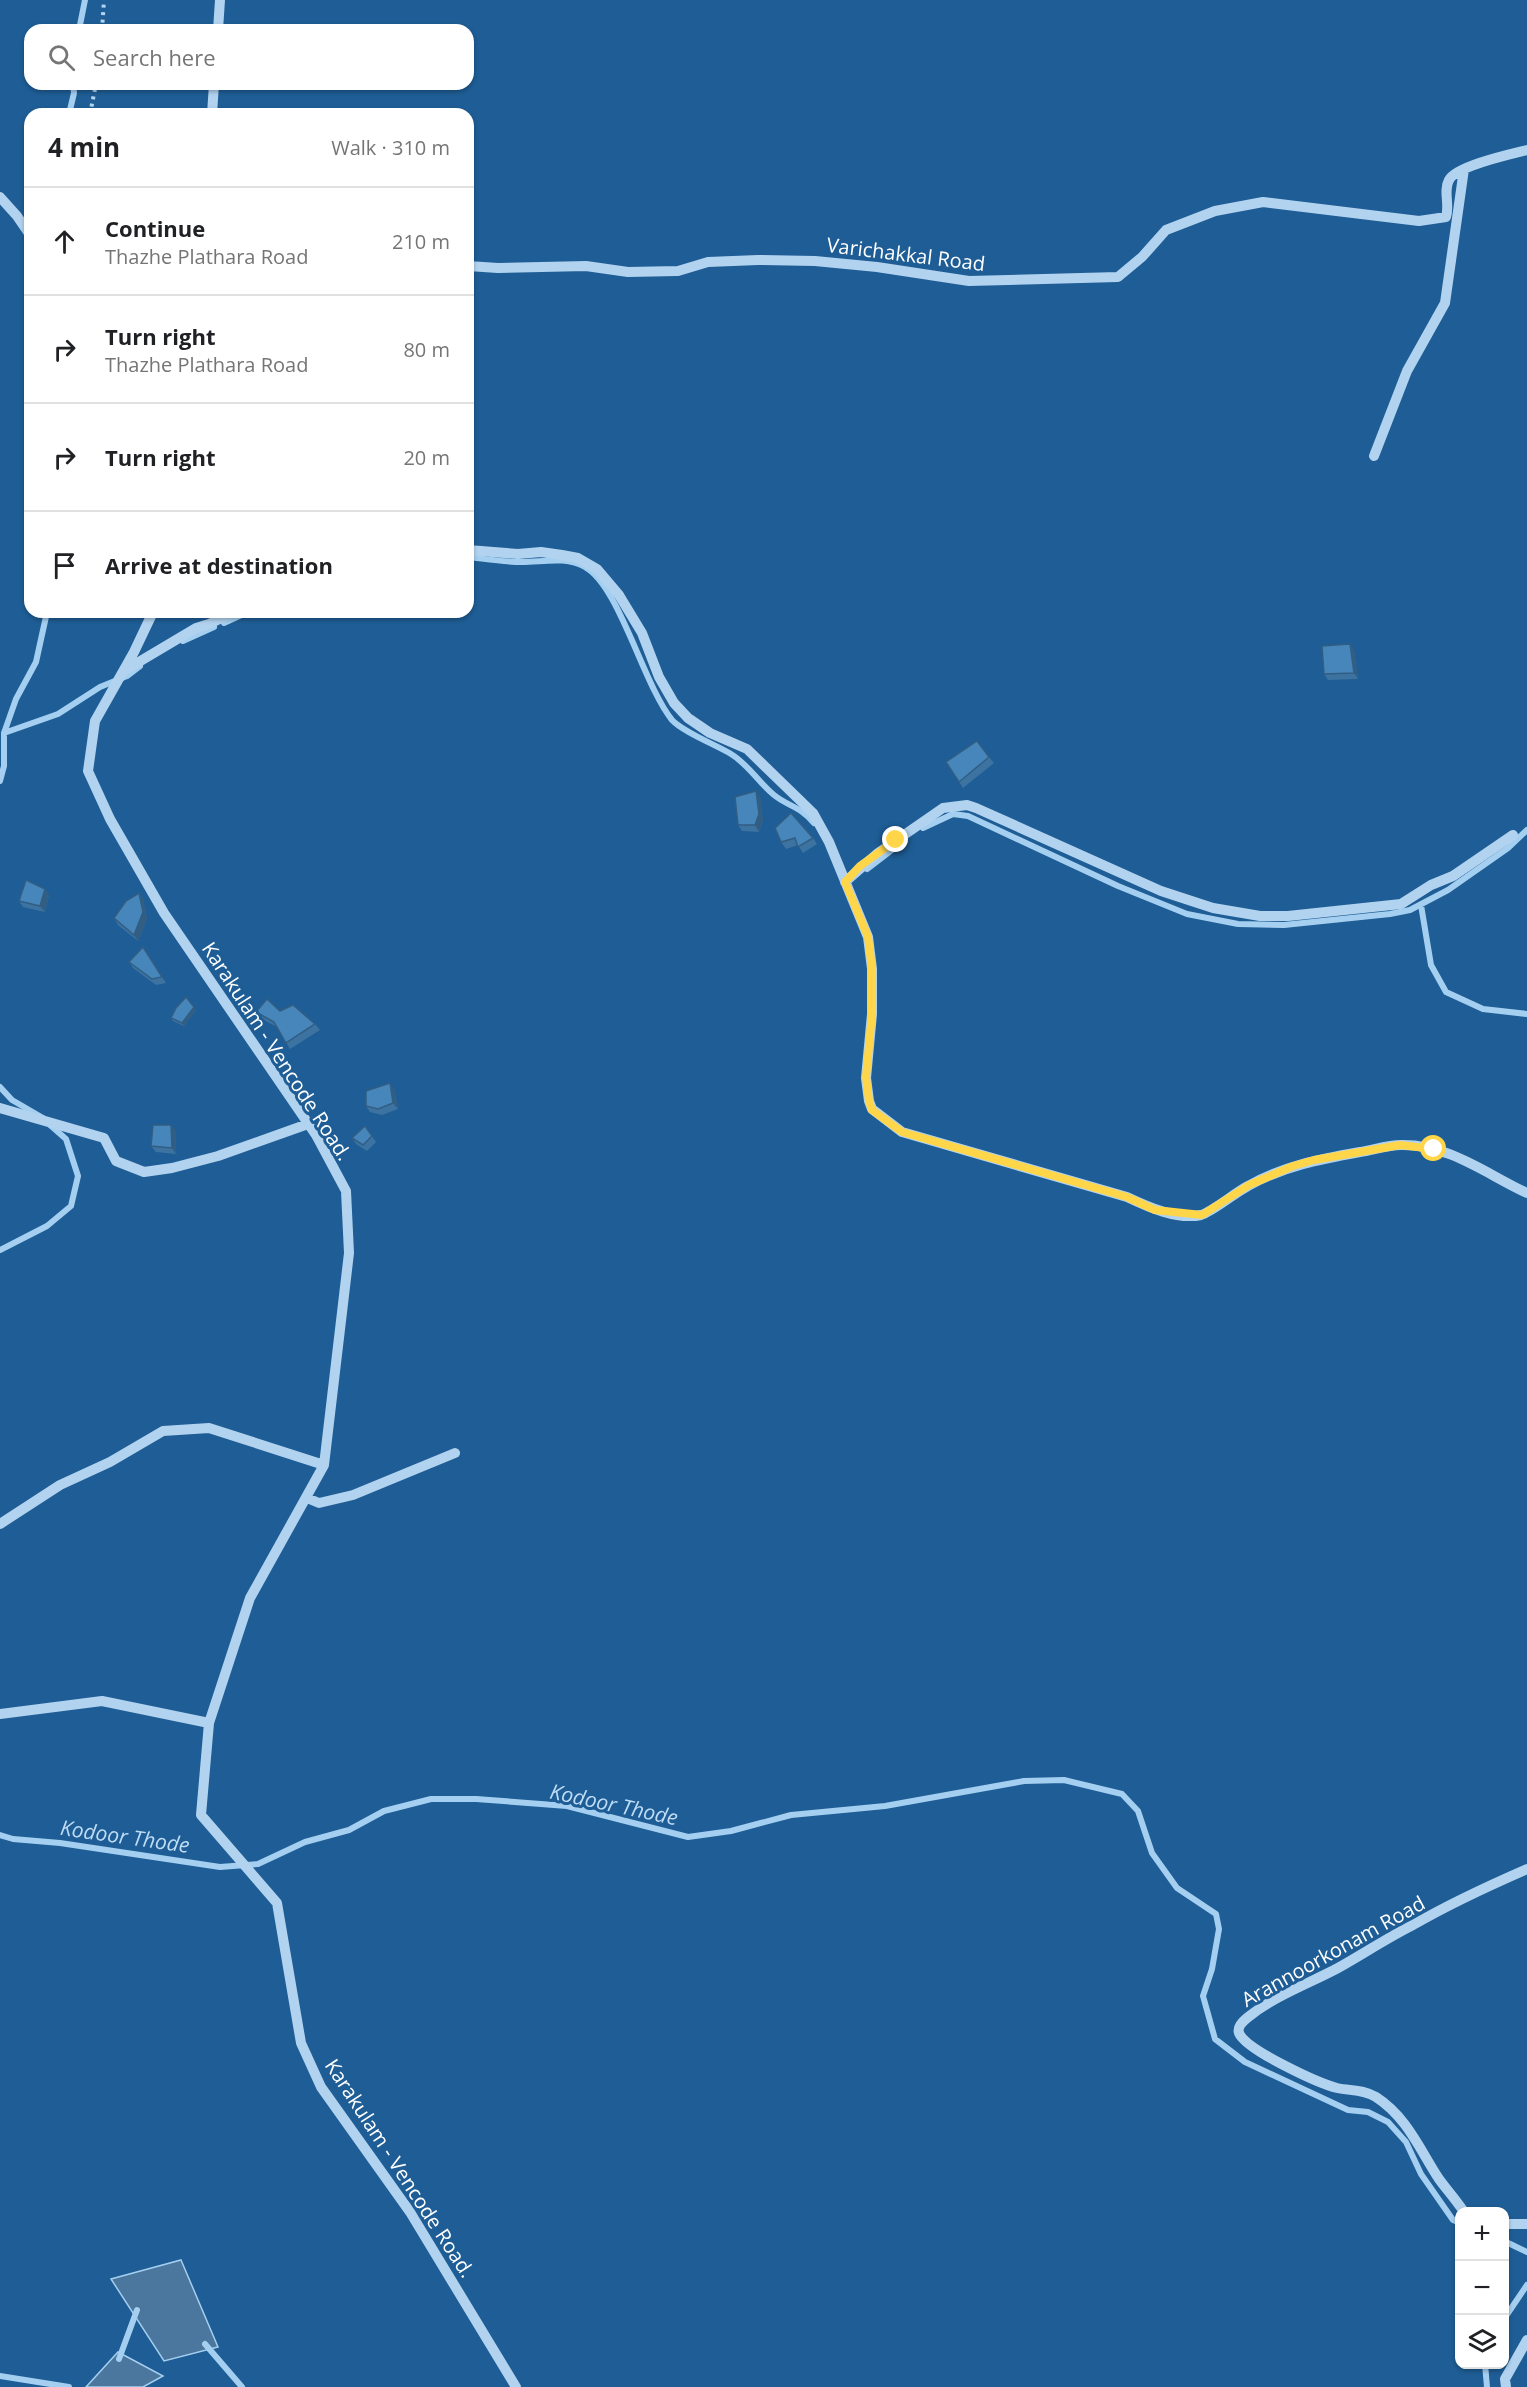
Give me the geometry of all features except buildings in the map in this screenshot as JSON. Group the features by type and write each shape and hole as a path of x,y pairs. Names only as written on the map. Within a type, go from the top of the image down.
{"street":[{"path":"218,24 220,0"},
{"path":"212,108 214,90"},
{"path":"1374,456 1407,371 1445,303 1464,169 1527,150"},
{"name":"Varichakkal Road","path":"474,266 586,266 628,272 678,271 708,262 758,260 815,261 877,267 969,281 1118,277 1142,257 1166,230 1215,211 1242,205 1263,202 1419,221 1437,220 1446,217 1448,210 1448,180 1464,169"},
{"path":"0,197 24,226"},
{"path":"474,550 552,554 578,558 597,569 619,595 642,633 660,677 674,703 688,718 710,733 747,749 806,806 824,832 868,937 872,969 872,1014 866,1077 869,1101 872,1110 902,1132 1127,1197 1155,1210 1178,1214 1202,1215 1249,1185 1293,1166 1314,1160 1400,1145 1448,1153 1478,1166 1527,1193"},
{"path":"124,670 150,618"},
{"path":"124,670 196,628 222,618"},
{"name":"Karakulam - Vencode Road.","path":"124,670 95,721 88,771 110,819 164,914 308,1124 346,1191 350,1253 324,1465 250,1598 209,1723 201,1815 277,1903 301,2043 321,2087 410,2212 516,2387"},
{"path":"845,882 869,860 925,819 943,808 967,805 1161,891 1213,908 1260,916 1288,916 1401,904 1431,885 1453,876 1512,835"},
{"path":"0,1108 104,1138 116,1161 144,1172 218,1156 308,1124"},
{"path":"0,1524 60,1485 110,1462 163,1431 209,1428 324,1465"},
{"path":"307,1498 319,1503 353,1495 455,1453"},
{"path":"0,1714 102,1701 209,1723"},
{"name":"Arannoorkonam Road","path":"1461,2207 1439,2179 1421,2147 1388,2106 1373,2096 1357,2090 1337,2088 1264,2056 1243,2039 1238,2031 1245,2019 1271,2002 1346,1964 1413,1925 1527,1869"},
{"path":"1509,2224 1527,2224"},
{"path":"1506,2387 1505,2379 1527,2340"}],"path":[{"path":"102,24 104,0"},
{"path":"91,108 95,90"}],"water":[{"path":"181,2260 218,2347 164,2361 111,2279"},
{"path":"118,2352 163,2376 143,2387 86,2387"}],"waterway":[{"name":"Kodoor Thode","path":"80,24 85,0"},
{"name":"Kodoor Thode","path":"70,108 74,90"},
{"path":"474,558 515,562 562,561 585,567 597,577 609,593 661,704 672,720 737,758 774,795 804,813 814,823"},
{"name":"Kodoor Thode","path":"0,781 4,766 4,733 16,699 36,662 46,618"},
{"path":"224,623 235,618"},
{"path":"183,641 214,627"},
{"path":"4,733 58,714 100,687 127,676 140,666"},
{"path":"923,828 953,814 968,816 1118,886 1187,914 1238,924 1284,925 1410,910 1448,890 1508,848 1527,830"},
{"path":"867,869 897,846"},
{"path":"1421,905 1431,965 1446,992 1483,1009 1527,1014"},
{"name":"Kodoor Thode","path":"0,1087 12,1100 43,1118"},
{"name":"Kodoor Thode","path":"0,1250 47,1226 71,1206 78,1176 66,1139 50,1125"},
{"name":"Kodoor Thode","path":"0,1835 13,1839 60,1843 220,1867 258,1864 305,1842 349,1830 384,1811 431,1799 476,1799 567,1806 688,1837 731,1831 791,1815 885,1806 1024,1781 1064,1780 1122,1794 1138,1811 1152,1853 1177,1888 1216,1914 1219,1929 1212,1969 1203,1996 1215,2039 1245,2062 1348,2110 1368,2112 1388,2122 1406,2142 1421,2174 1455,2221"},
{"path":"1509,2243 1527,2252"},
{"path":"1507,2315 1527,2285"},
{"path":"119,2359 137,2310"},
{"path":"205,2344 242,2387"},
{"path":"1485,2369 1487,2387"},
{"path":"0,2376 69,2387"}],"route":[{"path":"896,840 860,866 845,882 868,937 872,969 872,1014 866,1057 866,1088 872,1110 902,1132 1127,1197 1155,1210 1202,1215 1249,1185 1293,1166 1314,1160 1400,1145 1434,1149"}]}
